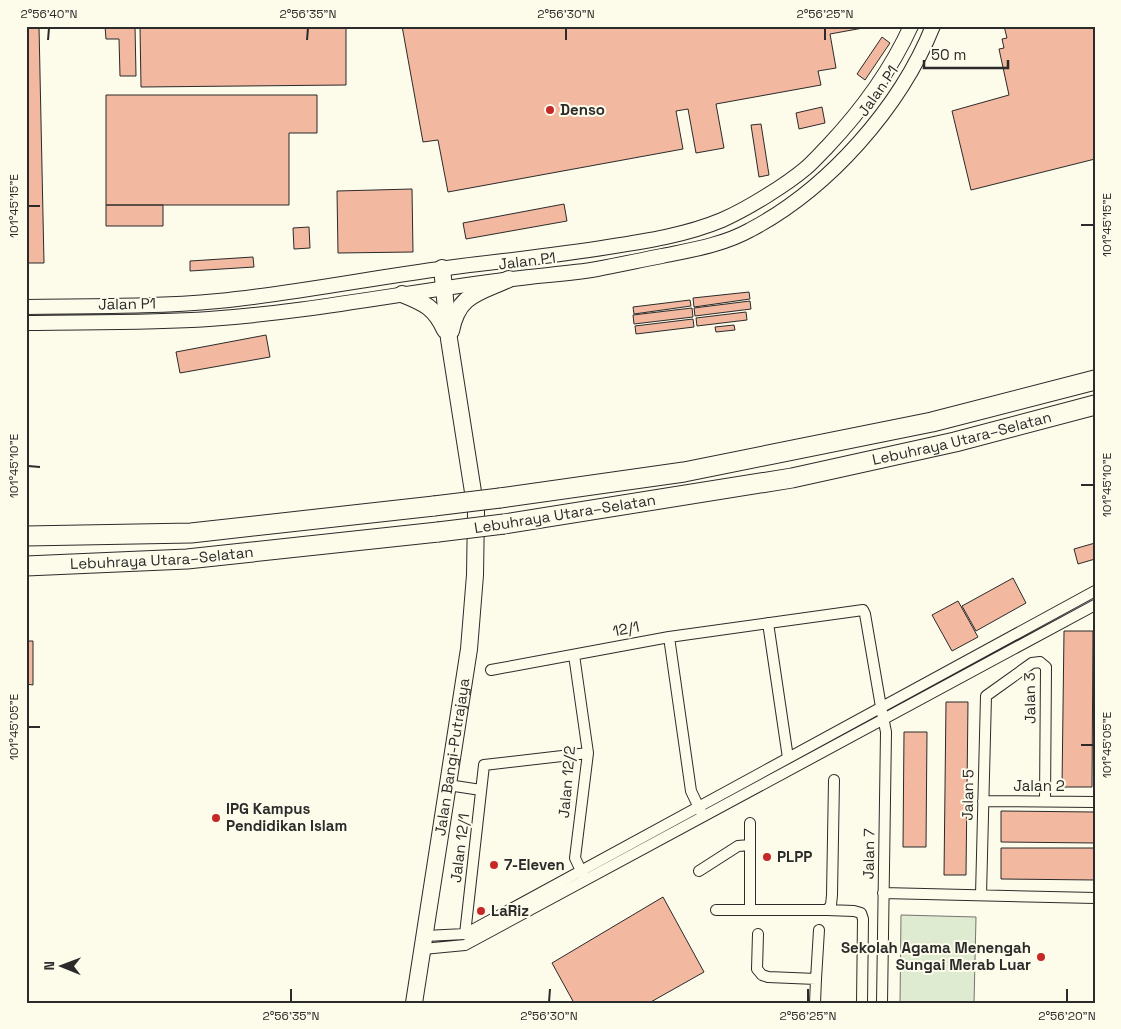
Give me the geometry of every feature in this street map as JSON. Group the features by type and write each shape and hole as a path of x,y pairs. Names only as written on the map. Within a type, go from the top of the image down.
{"highway":[{"name":"Lebuhraya Utara–Selatan","path":"26,536 191,533 500,498 694,470 932,422 1095,380"},
{"name":"Lebuhraya Utara–Selatan","path":"26,566 186,559 504,524 792,478 955,442 1095,405"}],"main road":[{"name":"Jalan P1","path":"26,307 145,306 219,301 442,268 650,241 688,232 724,219 766,196 806,168 837,136 871,95 894,59 911,26"},
{"name":"Jalan P1","path":"26,323 208,319 285,311 509,279 596,269 690,251 749,231 796,201 834,167 870,131 908,79 933,26"},
{"path":"442,268 449,339"},
{"path":"449,339 456,312 464,302 509,279"},
{"path":"402,294 422,302 435,312 449,339"},
{"name":"Jalan Bangi-Putrajaya","path":"414,1003 469,649 476,575 476,511 449,339"}],"street":[{"path":"424,943 466,945 698,807 1095,591"},
{"path":"424,943 465,934 703,817 1095,605"},
{"name":"12/1","path":"491,670 669,637 863,610 881,707"},
{"path":"768,623 788,758"},
{"path":"669,637 691,791 703,817"},
{"name":"Jalan 12/2","path":"574,655 588,753 575,858 583,875"},
{"name":"Jalan 3","path":"986,696 1032,663 1040,662 1046,666 1044,801"},
{"name":"Jalan 5","path":"981,895 986,696"},
{"name":"Jalan 7","path":"881,707 886,732 882,1003"},
{"name":"Jalan 12/1","path":"465,934 484,765 588,753"},
{"path":"827,910 831,905 832,895 834,780"},
{"path":"448,785 481,790"},
{"name":"Jalan 2","path":"983,801 1095,802"},
{"path":"750,823 750,909"},
{"path":"698,871 738,846 750,845"},
{"path":"883,893 1095,898"},
{"path":"716,910 827,910 854,911 861,914 863,920 862,1003"},
{"path":"815,1003 819,930"},
{"path":"758,934 757,969 762,975 768,977 816,979"}],"green space":[{"path":"901,915 976,917 974,1003 900,1003"}],"building":[{"path":"26,26 39,26 44,263 26,263"},
{"path":"105,26 135,26 136,76 120,76 119,39 106,39"},
{"path":"140,26 346,26 346,85 141,87"},
{"name":"Denso","path":"402,26 863,26 863,28 830,34 836,68 818,71 821,85 716,104 724,148 696,153 688,109 676,111 683,149 448,192 438,140 423,142"},
{"path":"1004,26 1095,26 1095,159 971,190 952,111 1009,95 999,49 1004,48 1002,39 1007,38"},
{"path":"882,37 890,43 865,80 857,74"},
{"path":"106,95 317,95 317,133 289,133 289,205 106,205"},
{"path":"822,107 825,123 799,129 796,113"},
{"path":"761,124 769,175 759,177 751,125"},
{"path":"412,189 413,252 338,253 337,191"},
{"path":"564,204 567,221 466,239 463,223"},
{"path":"106,205 163,205 163,226 106,226"},
{"path":"309,227 310,248 294,249 293,228"},
{"path":"253,257 254,267 190,271 190,261"},
{"path":"749,292 750,299 694,307 693,298"},
{"path":"690,300 691,306 634,314 633,307"},
{"path":"750,301 751,309 695,316 694,308"},
{"path":"692,308 693,317 634,324 633,315"},
{"path":"746,312 747,320 697,326 696,318"},
{"path":"693,319 694,327 636,334 635,326"},
{"path":"734,325 735,330 716,332 715,327"},
{"path":"266,335 270,357 180,373 176,352"},
{"path":"1095,543 1095,559 1078,564 1074,549"},
{"path":"1013,578 1026,603 976,631 962,606"},
{"path":"958,601 978,637 952,651 932,615"},
{"path":"1064,631 1093,631 1092,787 1062,787"},
{"path":"26,641 33,641 33,685 26,684"},
{"path":"946,702 968,702 966,875 944,875"},
{"path":"904,732 927,732 926,847 903,847"},
{"path":"1001,811 1095,812 1095,843 1001,842"},
{"path":"1001,848 1095,848 1095,880 1001,879"},
{"path":"663,897 704,972 649,1003 574,1003 552,963"}],"place":[{"name":"Denso","path":"550,110"},
{"name":"IPG Kampus Pendidikan Islam","path":"216,818"},
{"name":"PLPP","path":"767,857"},
{"name":"7-Eleven","path":"494,865"},
{"name":"LaRiz","path":"481,911"},
{"name":"Sekolah Agama Menengah Sungai Merab Luar","path":"1041,957"}]}
